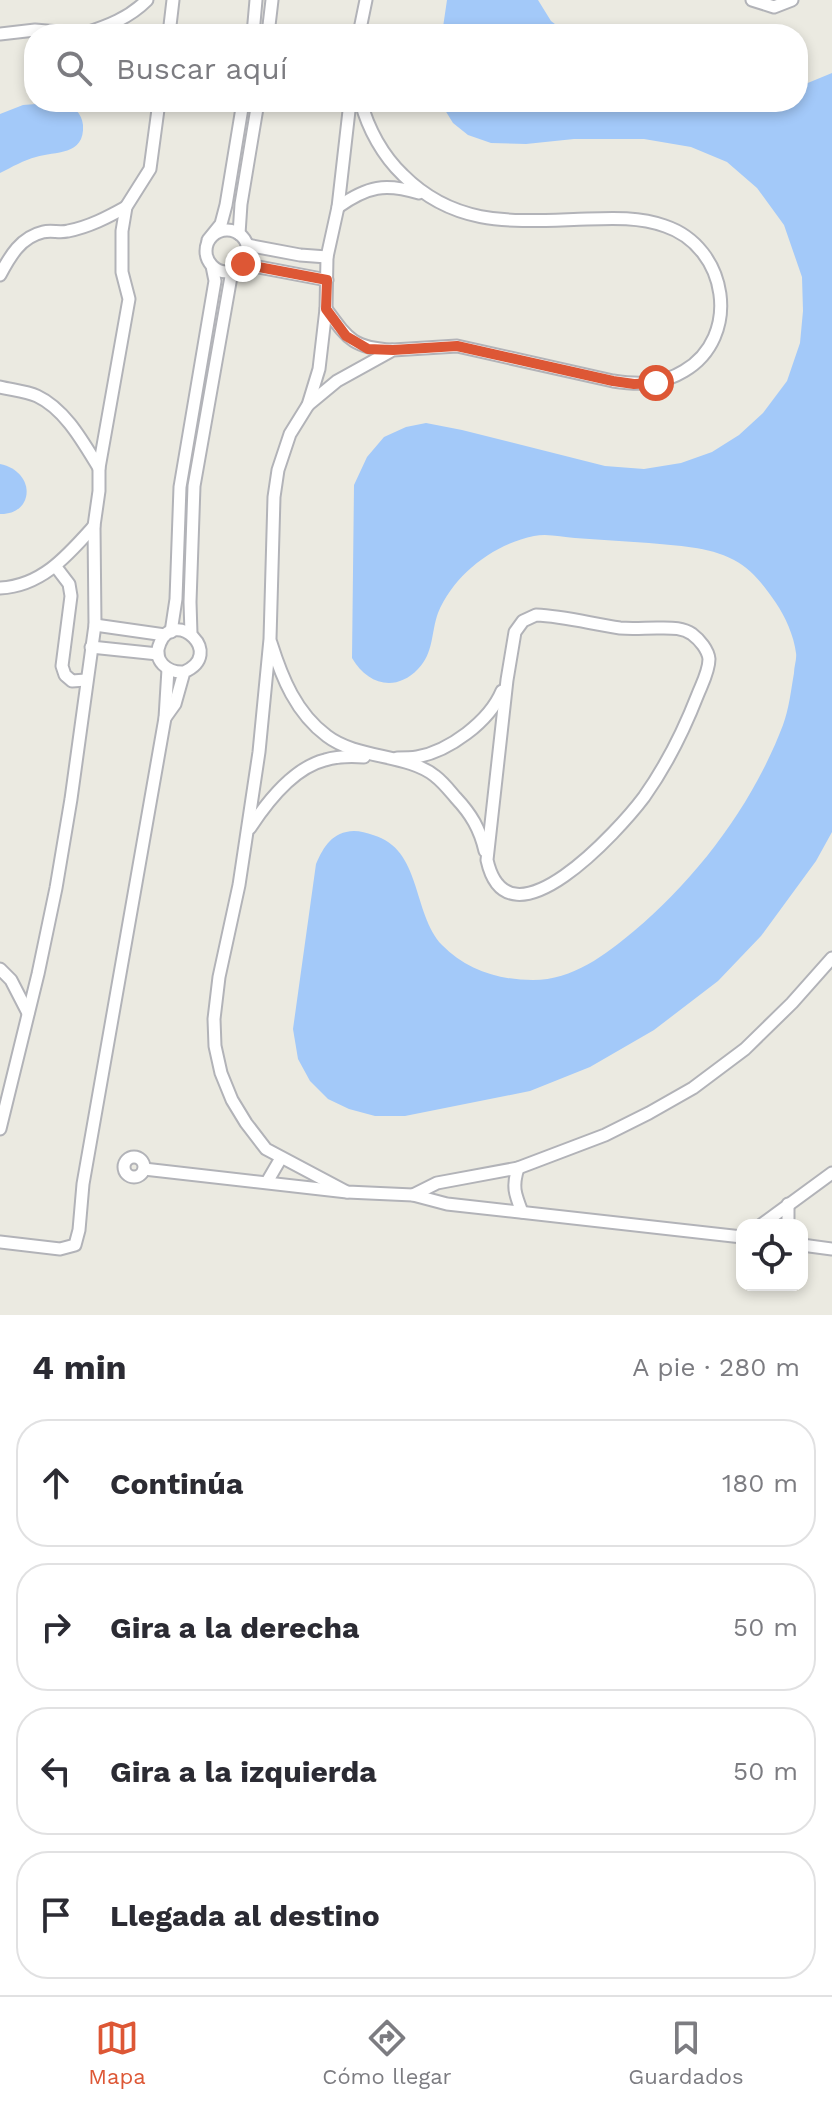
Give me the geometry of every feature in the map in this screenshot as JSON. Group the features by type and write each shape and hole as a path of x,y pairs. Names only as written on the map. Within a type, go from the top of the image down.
{"street":[{"path":"113,24 134,13 147,0"},
{"path":"170,24 173,0"},
{"path":"254,24 256,0"},
{"path":"269,24 272,0"},
{"path":"361,24 366,0"},
{"path":"752,0 774,7 792,0"},
{"path":"0,34 24,31"},
{"path":"0,1129 38,974 63,844 95,625 94,526 99,468 129,299 122,272 122,231 126,207 150,169 157,112"},
{"path":"168,634 176,599 180,487 215,281 206,254 208,240 221,224 226,205 241,112"},
{"path":"239,234 256,112"},
{"path":"347,1192 266,1149 246,1123 221,1073 215,1046 214,1019 219,977 248,833 259,752 270,639 274,497 278,470 290,434 308,405 319,369 326,309 327,257 338,207 349,112"},
{"path":"326,309 346,336 368,349 457,346 634,384 656,383 680,373 704,355 719,321 719,282 702,251 686,236 667,226 640,220 494,220 465,213 414,186 394,167 377,142 364,112"},
{"path":"338,207 354,195 372,188 397,187 431,197"},
{"path":"0,275 11,253 25,241 42,232 67,231 100,221 126,207"},
{"path":"208,240 219,231 233,231 247,245 243,264 232,271 225,272 212,266"},
{"path":"247,245 327,257"},
{"path":"243,264 327,280"},
{"path":"191,634 178,630 161,641 158,654 168,669 184,672 195,664 200,652 191,634 194,486 232,271"},
{"path":"308,405 337,381 393,350"},
{"path":"0,387 37,396 59,412 99,468"},
{"path":"80,438 89,438 106,429"},
{"path":"0,588 34,580 56,567 94,526"},
{"path":"56,567 69,584 71,596 62,666 65,675 72,681 86,680"},
{"path":"270,639 294,700 316,727 328,738 346,747 434,774 477,825 487,860 492,877 509,893 523,895 538,892 570,873 643,798 689,716 707,670 709,659 701,641 680,629 624,628 536,615 523,621 515,632 507,680 487,860"},
{"path":"95,625 168,634"},
{"path":"91,647 158,654"},
{"path":"0,1242 60,1249 75,1245 165,718 168,669"},
{"path":"165,718 175,704 184,672"},
{"path":"248,833 264,806 288,782 324,760 349,756 417,757 463,737 498,700 507,680"},
{"path":"413,1195 437,1183 518,1168 605,1135 649,1113 693,1088 745,1049 832,958"},
{"path":"0,969 11,980 28,1013"},
{"path":"11,980 38,974"},
{"path":"267,1182 281,1158"},
{"path":"518,1168 514,1181 515,1194 522,1212"},
{"path":"144,1169 347,1192 413,1195 447,1204 736,1236"},
{"path":"769,1219 832,1173"},
{"path":"788,1204 788,1219"},
{"path":"808,1246 832,1249"}],"water":[{"path":"447,0 538,0 555,24 443,24"},
{"path":"832,73 832,832 816,861 761,936 718,981 654,1030 590,1067 530,1091 405,1116 375,1116 349,1109 328,1099 310,1081 298,1059 293,1029 316,864 330,841 340,834 354,831 389,842 408,868 432,932 451,954 472,967 496,976 533,980 575,971 612,949 658,910 701,863 740,811 783,725 796,658 791,633 779,608 758,579 734,560 692,547 544,535 504,546 465,574 438,613 427,656 409,676 391,683 382,682 365,674 352,658 354,485 367,457 384,437 406,427 426,423 605,466 644,469 681,463 712,452 739,435 763,413 787,381 800,343 802,277 784,225 757,188 727,162 691,147 644,139 491,143 468,135 453,123 446,112 808,112 808,83"},
{"path":"23,105 24,112 77,112 83,125 82,135 74,147 32,158 0,173 0,114"},
{"path":"0,464 20,475 27,492 20,508 0,514"}],"route":[{"path":"243,264 327,280 326,309 346,336 368,349 457,346 613,381 656,383"}]}
